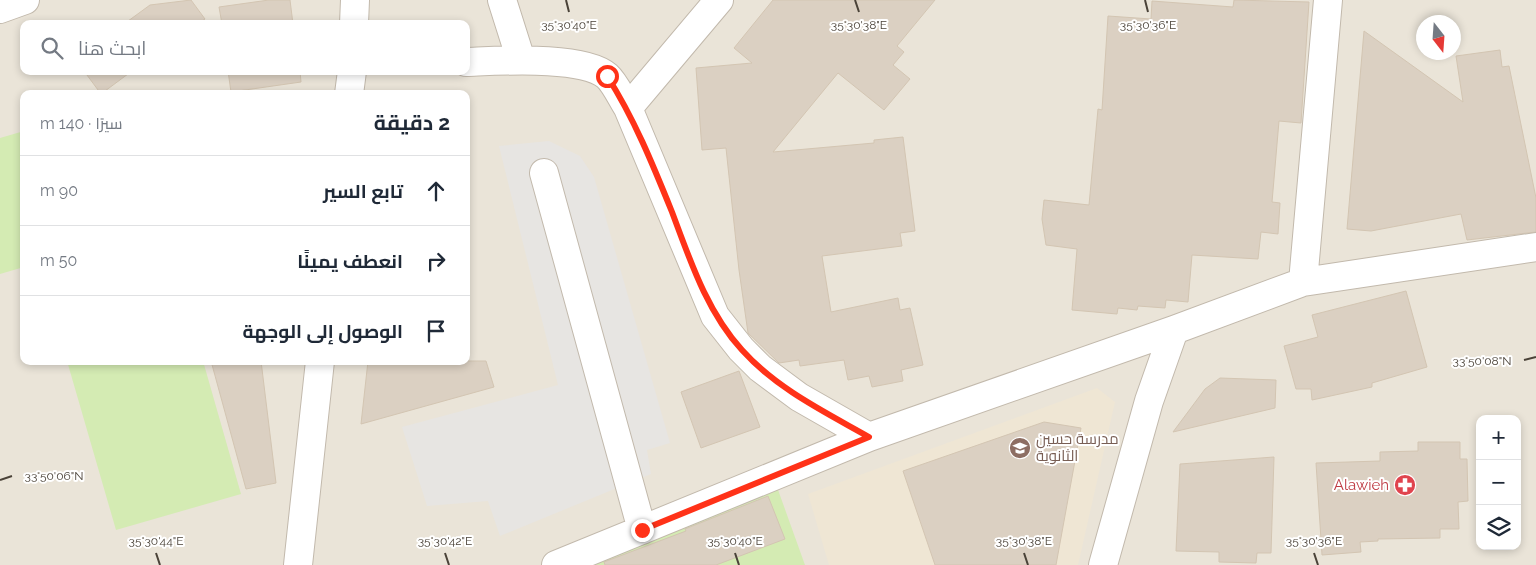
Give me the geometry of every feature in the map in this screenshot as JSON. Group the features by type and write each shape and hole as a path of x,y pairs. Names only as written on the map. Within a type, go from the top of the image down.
{"street":[{"path":"0,10 25,0"},
{"path":"354,20 355,0"},
{"path":"502,0 521,60"},
{"path":"628,108 719,0"},
{"path":"1303,282 1328,0"},
{"path":"470,62 555,61 582,66 607,76 628,108 715,316 741,349 760,368 799,398 869,437"},
{"path":"350,90 351,75"},
{"path":"544,173 642,530"},
{"path":"556,565 869,437 1174,330 1303,282 1536,247"},
{"path":"1103,565 1149,401 1174,330"},
{"path":"298,565 320,365"}],"shaded area":[{"path":"0,0 1536,0 1536,565 0,565"},
{"path":"549,141 580,156 594,177 670,443 647,450 651,474 500,536 488,501 427,506 402,427 558,385 499,146"},
{"name":"مدرسة حسين الثانوية","path":"1097,388 1115,402 1078,565 829,565 808,494"}],"green space":[{"path":"20,132 20,268 0,274 0,138"},
{"path":"68,365 204,365 241,494 116,530"},
{"path":"777,487 805,565 583,565"}],"building":[{"path":"191,0 205,19 129,20 150,5"},
{"path":"269,0 290,0 292,20 221,20 219,7"},
{"path":"773,0 935,0 897,46 904,52 893,65 910,79 884,110 838,73 773,152 874,143 874,140 903,137 915,231 900,233 902,246 822,256 831,312 898,298 900,310 910,308 923,365 901,370 903,381 872,387 869,376 848,380 844,360 800,366 799,360 779,363 748,333 726,148 702,150 696,68 752,63 734,48"},
{"path":"1234,0 1309,2 1301,123 1279,121 1272,202 1280,203 1278,234 1261,232 1258,259 1192,255 1188,302 1166,300 1165,308 1138,306 1137,310 1118,308 1117,314 1072,310 1077,249 1046,245 1042,219 1044,200 1089,205 1098,109 1102,110 1108,16 1151,19 1152,1 1233,7"},
{"path":"1364,31 1463,102 1457,60 1461,60 1461,55 1500,50 1502,67 1509,66 1536,198 1536,232 1467,240 1461,214 1371,231 1347,229"},
{"path":"87,75 127,75 106,90 98,90"},
{"path":"229,75 300,75 301,82 245,90 231,90"},
{"path":"1406,291 1427,367 1372,383 1372,387 1312,400 1311,389 1296,389 1284,346 1318,337 1312,315"},
{"path":"470,361 486,361 494,387 361,424 368,365 470,365"},
{"path":"212,365 261,365 276,483 246,489"},
{"path":"739,371 760,427 701,448 681,392"},
{"path":"1220,378 1276,380 1275,408 1173,432 1205,389"},
{"path":"1044,422 1081,428 1056,565 935,565 903,471"},
{"path":"1418,442 1460,442 1460,459 1467,459 1468,501 1458,502 1459,529 1440,529 1440,538 1378,539 1378,541 1360,542 1361,552 1322,555 1316,463 1380,461 1380,452 1418,451"},
{"path":"1274,457 1271,553 1257,553 1256,563 1219,562 1219,552 1176,551 1180,464"},
{"path":"768,496 785,539 716,565 605,565 604,562 686,531 685,529"}],"place":[{"name":"مدرسة حسين الثانوية","path":"1020,448"},
{"name":"Alawieh","path":"1405,485"}],"route":[{"path":"607,76 628,108 715,316 741,349 760,368 799,398 869,437 642,530"}]}
